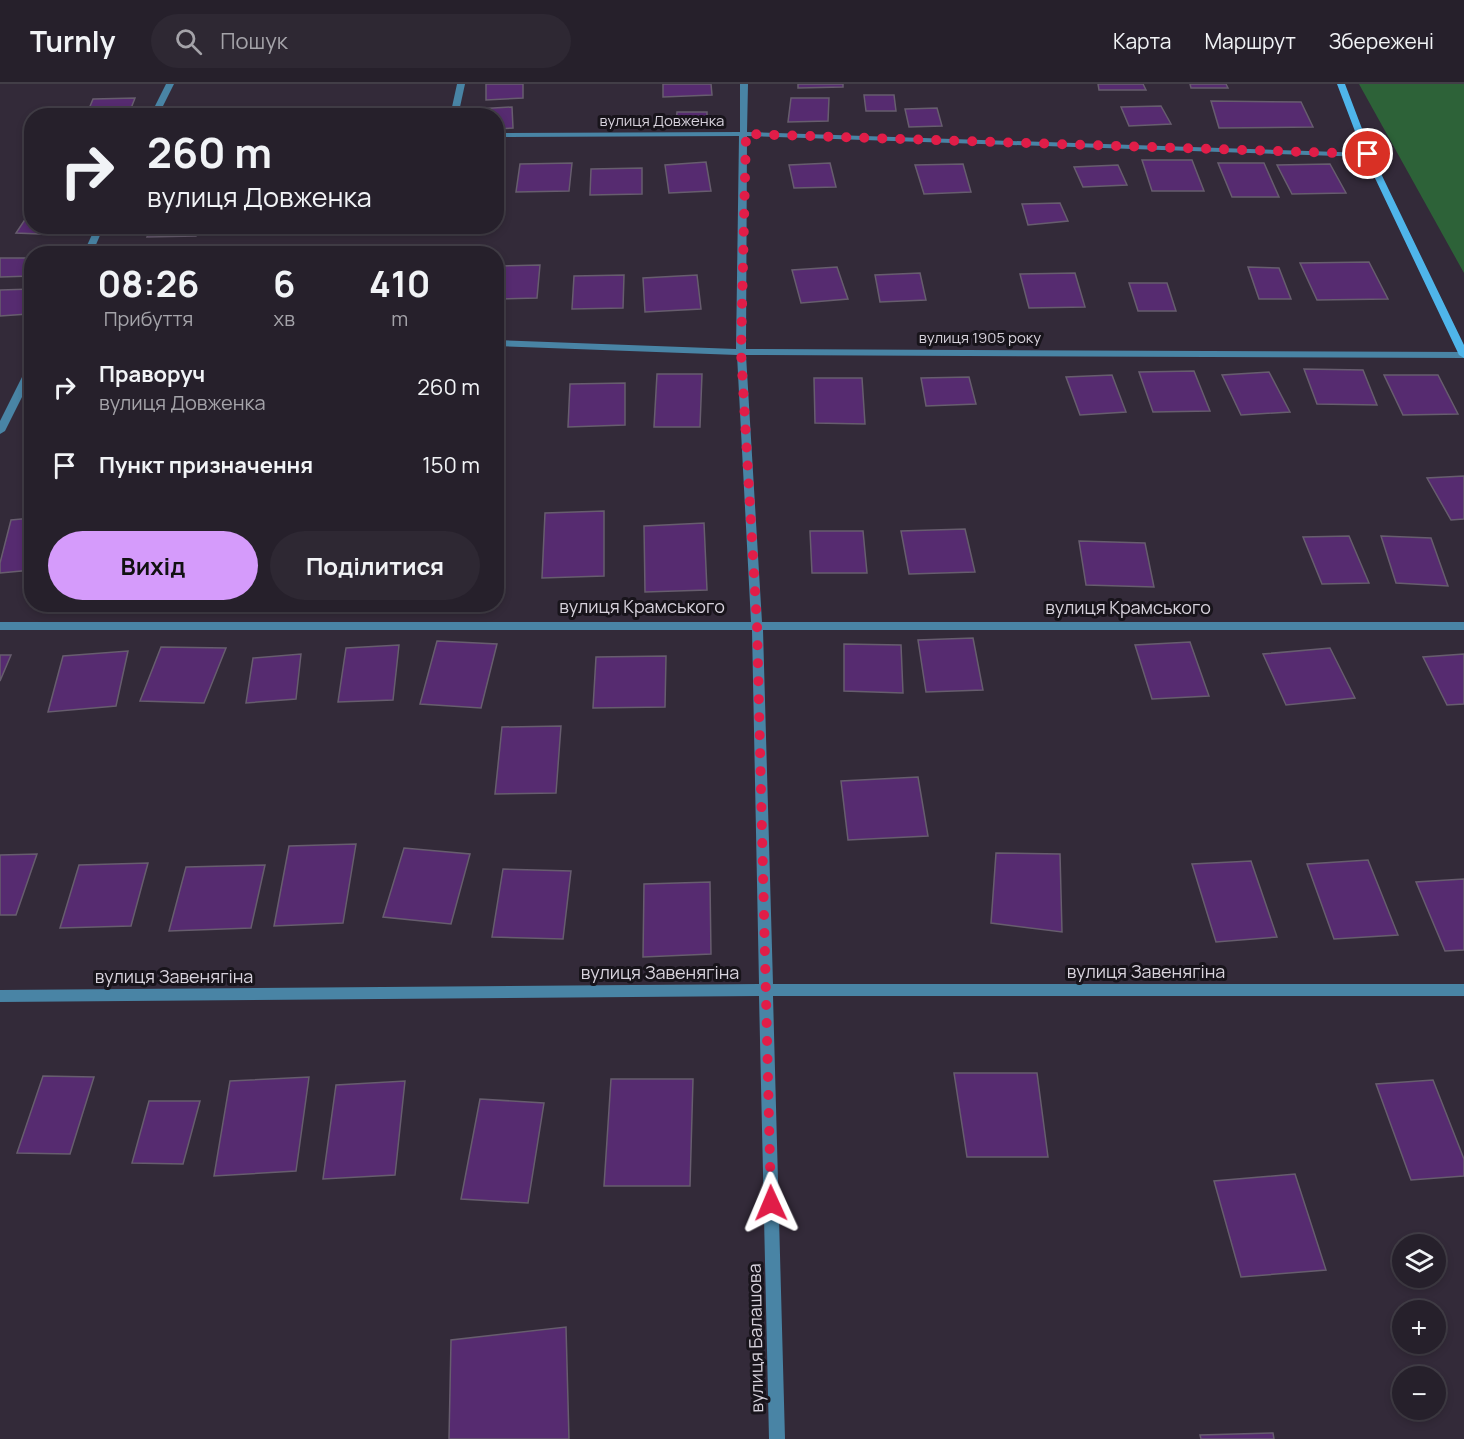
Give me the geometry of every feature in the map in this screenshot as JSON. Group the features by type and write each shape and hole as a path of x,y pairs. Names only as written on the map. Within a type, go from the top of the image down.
{"street":[{"path":"158,108 170,84"},
{"path":"456,108 461,84"},
{"name":"вулиця Балашова","path":"744,84 746,134 741,352 757,625 777,1439"},
{"path":"1341,84 1368,154 1464,355"},
{"name":"вулиця Довженка","path":"504,135 746,134 1368,154"},
{"name":"вулиця 1905 року","path":"504,343 741,352 1464,355"},
{"path":"0,431 24,383"},
{"name":"вулиця Крамського","path":"0,626 1464,626"},
{"name":"вулиця Завенягіна","path":"0,996 766,990 1464,990"}],"green space":[{"path":"1359,84 1464,84 1464,273"}],"building":[{"path":"486,84 523,84 523,98 486,100"},
{"path":"663,84 711,84 712,95 663,97"},
{"path":"798,84 843,84 843,87 798,88"},
{"path":"1098,84 1143,84 1146,90 1099,90"},
{"path":"1190,84 1226,84 1228,88 1191,88"},
{"path":"864,95 894,95 896,111 866,111"},
{"path":"135,98 131,108 89,108 93,99"},
{"path":"791,98 829,98 828,121 788,122"},
{"path":"1211,101 1301,102 1313,127 1219,128"},
{"path":"1161,106 1171,124 1129,126 1121,107"},
{"path":"512,107 513,128 504,129 504,108 494,108"},
{"path":"937,108 942,126 909,127 905,109"},
{"path":"677,112 707,112 707,126 676,126"},
{"path":"1142,160 1192,160 1204,191 1152,191"},
{"path":"706,162 711,191 669,193 665,165"},
{"path":"572,163 569,191 516,192 520,164"},
{"path":"830,163 836,187 794,188 789,165"},
{"path":"1218,163 1264,163 1279,197 1232,197"},
{"path":"963,164 971,192 924,194 915,165"},
{"path":"1330,164 1346,193 1292,194 1277,165"},
{"path":"1118,165 1127,185 1083,187 1074,167"},
{"path":"642,168 642,194 590,195 591,169"},
{"path":"1060,203 1068,221 1028,225 1022,204"},
{"path":"24,221 24,233 16,233"},
{"path":"148,234 197,234 196,236 147,237"},
{"path":"0,258 24,258 24,276 0,277"},
{"path":"1369,262 1388,299 1317,300 1300,263"},
{"path":"540,265 537,298 504,299 504,266"},
{"path":"837,267 848,299 801,303 792,270"},
{"path":"1248,267 1279,268 1291,299 1259,299"},
{"path":"920,273 926,300 880,302 875,275"},
{"path":"1075,273 1085,307 1029,308 1020,274"},
{"path":"624,275 623,308 572,309 574,276"},
{"path":"697,275 701,309 645,312 643,278"},
{"path":"1129,283 1167,283 1176,311 1138,311"},
{"path":"24,289 24,314 0,316 0,290"},
{"path":"1304,369 1363,370 1377,405 1317,404"},
{"path":"1194,371 1210,411 1153,412 1139,372"},
{"path":"1269,372 1290,412 1241,415 1222,375"},
{"path":"657,374 702,374 700,427 654,427"},
{"path":"1112,375 1126,412 1080,415 1066,377"},
{"path":"1384,375 1438,375 1458,414 1403,415"},
{"path":"969,377 976,404 926,406 921,378"},
{"path":"814,378 862,378 865,424 815,423"},
{"path":"625,383 625,425 568,427 570,384"},
{"path":"1464,476 1464,519 1451,520 1427,478"},
{"path":"604,511 604,576 542,578 545,513"},
{"path":"24,519 24,571 0,573 0,563 11,520"},
{"path":"704,523 707,590 645,592 644,526"},
{"path":"965,529 975,572 909,574 901,531"},
{"path":"810,531 863,531 867,573 812,573"},
{"path":"1349,536 1369,583 1322,584 1303,537"},
{"path":"1381,536 1431,538 1448,586 1396,583"},
{"path":"1079,541 1145,543 1154,587 1086,585"},
{"path":"973,638 983,690 926,692 918,640"},
{"path":"437,641 497,644 481,708 420,704"},
{"path":"1190,642 1209,696 1152,699 1135,645"},
{"path":"844,644 901,645 903,693 844,691"},
{"path":"399,645 393,700 338,702 346,648"},
{"path":"161,647 226,648 204,703 140,701"},
{"path":"1330,648 1355,698 1286,705 1263,654"},
{"path":"128,651 116,706 48,712 63,656"},
{"path":"301,654 296,699 246,703 253,658"},
{"path":"1464,654 1464,704 1447,705 1423,657"},
{"path":"0,655 11,655 0,681"},
{"path":"666,656 665,707 593,708 596,657"},
{"path":"561,726 556,793 495,794 502,727"},
{"path":"918,777 928,836 848,840 841,781"},
{"path":"356,844 343,923 274,926 289,846"},
{"path":"404,848 470,854 451,924 383,917"},
{"path":"996,853 1060,854 1062,932 991,923"},
{"path":"37,854 16,915 0,915 0,855"},
{"path":"1368,860 1398,935 1334,939 1307,864"},
{"path":"1251,861 1277,937 1216,942 1192,864"},
{"path":"148,863 131,926 60,928 79,865"},
{"path":"265,865 251,928 169,931 186,867"},
{"path":"503,869 571,871 563,939 492,937"},
{"path":"1464,879 1464,950 1445,951 1416,882"},
{"path":"710,882 711,954 643,957 644,884"},
{"path":"954,1073 1037,1073 1048,1157 967,1157"},
{"path":"43,1076 94,1077 70,1154 17,1153"},
{"path":"309,1077 296,1171 214,1176 230,1081"},
{"path":"611,1079 693,1079 690,1186 604,1186"},
{"path":"1433,1080 1464,1159 1464,1176 1411,1180 1376,1084"},
{"path":"405,1081 395,1175 323,1179 336,1085"},
{"path":"480,1099 544,1103 528,1203 461,1199"},
{"path":"149,1101 200,1101 183,1164 132,1163"},
{"path":"1295,1174 1326,1270 1241,1277 1214,1181"},
{"path":"566,1327 569,1439 449,1439 451,1340"},
{"path":"1273,1433 1274,1439 1201,1439 1200,1435"}],"route":[{"path":"771,1203 757,625 741,352 746,134 1368,154"}]}
